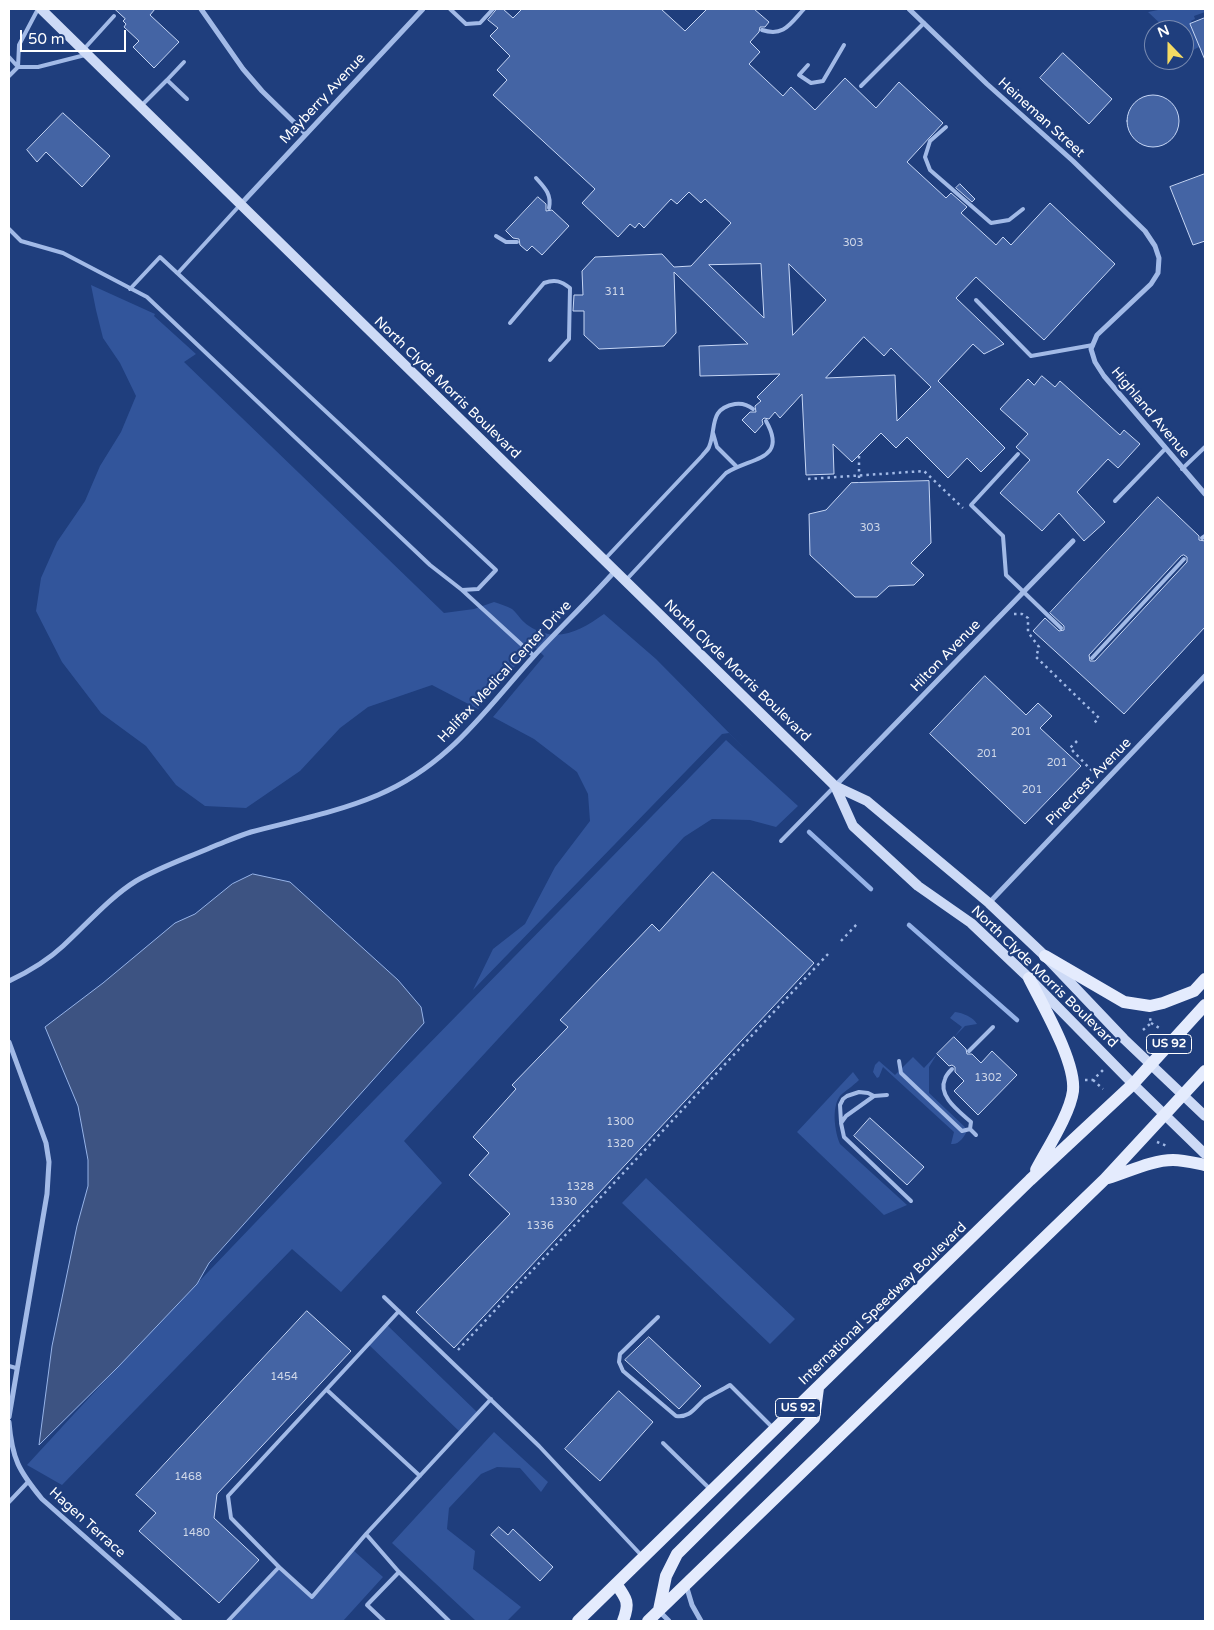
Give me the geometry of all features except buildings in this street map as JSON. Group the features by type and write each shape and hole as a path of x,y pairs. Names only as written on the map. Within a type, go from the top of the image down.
{"main road":[{"name":"North Clyde Morris Boulevard","path":"40,9 835,786 867,801 989,904 1045,956 1124,1039 1205,1116"},
{"name":"North Clyde Morris Boulevard","path":"835,786 853,826 918,886 971,922 1029,978 1132,1084 1205,1154"},
{"path":"1045,956 1124,1002 1150,1006 1194,991 1205,979"},
{"path":"1029,978 1069,1061 1073,1091 1066,1112 1030,1180"},
{"name":"International Speedway Boulevard","path":"578,1621 1030,1180 1132,1084 1205,1005"},
{"path":"648,1621 1105,1179 1205,1071"},
{"path":"1105,1179 1156,1162 1168,1160 1205,1165"},
{"path":"659,1610 666,1576 677,1554 814,1418 818,1388"},
{"path":"616,1584 625,1596 628,1608 623,1621"}],"street":[{"path":"201,9 243,69 262,91 306,134"},
{"name":"Mayberry Avenue","path":"240,205 424,9"},
{"name":"Heineman Street","path":"909,9 987,84 1073,161 1145,231 1155,246 1159,258 1158,273 1151,284 1097,336 1093,344"},
{"name":"Highland Avenue","path":"1093,344 1091,349 1095,362 1104,376 1205,494"},
{"name":"Hilton Avenue","path":"835,786 1073,541"},
{"name":"Halifax Medical Center Drive","path":"9,981 42,963 62,947 104,906 135,882 178,861 249,833 355,804 402,783 427,768 450,750 488,710 534,656 615,570"},
{"name":"Pinecrest Avenue","path":"989,904 1205,676"},
{"path":"9,1042 46,1143 49,1162 47,1194 9,1417"},
{"name":"Hagen Terrace","path":"9,1422 15,1460 28,1482 42,1499 180,1621"},
{"path":"686,1585 692,1604 701,1621"},
{"path":"659,1610 669,1621"}],"lane":[{"path":"9,76 18,67 19,45 40,9"},
{"path":"450,9 466,24 480,23 493,9"},
{"path":"762,30 772,33 781,32 804,9"},
{"path":"9,57 18,67 38,67 85,52 114,16"},
{"path":"861,86 924,23"},
{"path":"808,65 799,75 811,83 822,81 844,45"},
{"path":"140,107 184,62"},
{"path":"167,80 187,99"},
{"path":"946,127 930,141 925,157 930,170 991,223 1009,220 1023,209"},
{"path":"536,178 548,191 549,208"},
{"path":"178,273 240,205"},
{"path":"9,230 21,241 63,253 147,297 430,565 462,590 534,656"},
{"path":"496,236 506,242 516,242"},
{"path":"130,288 160,257 178,273 496,570 478,589 462,590"},
{"path":"510,322 544,283 552,280 562,282 570,288 569,339 550,360"},
{"path":"976,300 1031,356 1093,344"},
{"path":"604,560 709,447 716,417 721,409 739,403 753,408"},
{"path":"625,581 726,473 736,466 765,455 772,450 774,443 772,432 766,421"},
{"path":"712,430 717,447 736,466"},
{"path":"1182,469 1205,447"},
{"path":"1114,501 1165,449"},
{"path":"1018,454 971,506 1004,536 1006,575 1061,628"},
{"path":"1092,658 1184,559"},
{"path":"781,841 835,786"},
{"path":"969,1051 993,1027"},
{"path":"900,1061 901,1073 962,1131 970,1129"},
{"path":"952,1068 944,1080 944,1090 949,1102 971,1122 970,1129"},
{"path":"874,1096 868,1092 859,1092 843,1099 840,1105 844,1137 911,1201"},
{"path":"842,1124 846,1116 874,1096 887,1095"},
{"path":"970,1129 976,1135"},
{"path":"384,1297 544,1452 643,1557"},
{"path":"399,1311 228,1496 231,1518 279,1567 312,1596 366,1534 491,1399"},
{"path":"658,1318 620,1354 619,1362 623,1371 676,1416 687,1415 693,1412 704,1399 730,1385 775,1430"},
{"path":"9,1366 16,1368"},
{"path":"326,1390 420,1476"},
{"path":"664,1443 712,1491"},
{"path":"9,1502 28,1482"},
{"path":"366,1534 399,1572 449,1621"},
{"path":"228,1621 279,1567"},
{"path":"384,1621 367,1605 399,1572"}],"path":[{"path":"859,456 859,483"},
{"path":"808,479 924,471 968,512"},
{"path":"1022,614 1023,608"},
{"path":"1010,614 1022,614 1028,618 1028,632 1039,647 1036,657 1099,718 1092,725"},
{"path":"1078,741 1070,748 1104,783"},
{"path":"841,941 857,924"},
{"path":"458,1350 828,954"},
{"path":"1150,1015 1151,1023"},
{"path":"1151,1023 1161,1029"},
{"path":"1143,1030 1151,1023"},
{"path":"1093,1080 1103,1070"},
{"path":"1078,1079 1093,1080 1103,1089"},
{"path":"1157,1142 1167,1146"},
{"path":"1167,1146 1172,1143"},
{"path":"1167,1146 1167,1151"}],"shaded area":[{"path":"1163,9 1205,9 1205,12 1194,16 1195,19 1193,20 1156,20 1148,12"},
{"path":"1194,28 1201,46 1194,50"},
{"path":"91,285 155,314 154,316 196,354 184,362 444,613 474,609 494,602 512,609 527,624 539,631 559,635 586,626 604,614 656,659 743,747 729,733 722,734 473,990 493,949 525,924 555,867 590,821 588,794 577,772 534,739 493,717 544,656 533,645 478,709 432,685 368,707 340,728 300,771 246,808 205,806 176,785 146,746 101,713 62,662 36,611 41,578 57,542 85,501 100,466 121,432 136,396 120,363 103,338"},
{"path":"726,740 798,806 776,827 750,820 712,819 684,837 404,1141 442,1183 341,1292 292,1249 62,1485 27,1465 199,1281"},
{"path":"253,874 290,882 398,980 421,1007 424,1023 209,1263 197,1284 118,1367 39,1445 52,1346 77,1226 88,1186 88,1160 78,1106 45,1027 103,983 175,923 195,914 232,884"},
{"path":"955,1012 968,1016 977,1024 965,1026 954,1037 962,1027 950,1018"},
{"path":"937,1054 929,1067 929,1093 968,1130 961,1140 954,1144 951,1144 954,1132 883,1067 877,1078 873,1072 875,1065 879,1061 895,1075 913,1057 924,1068"},
{"path":"853,1072 859,1080 840,1096 837,1101 835,1120 837,1133 840,1144 907,1205 884,1215 797,1132"},
{"path":"646,1178 795,1319 770,1344 622,1203"},
{"path":"387,1325 478,1413 460,1432 368,1344"},
{"path":"494,1432 548,1482 541,1492 520,1468 497,1467 481,1474 449,1508 447,1529 475,1551 473,1569 521,1607 507,1621 476,1621 392,1543"},
{"path":"353,1550 383,1577 343,1621 228,1621 279,1567 312,1596"}],"waterway":[{"path":"809,832 871,889"},
{"path":"909,925 1017,1020"}]}
